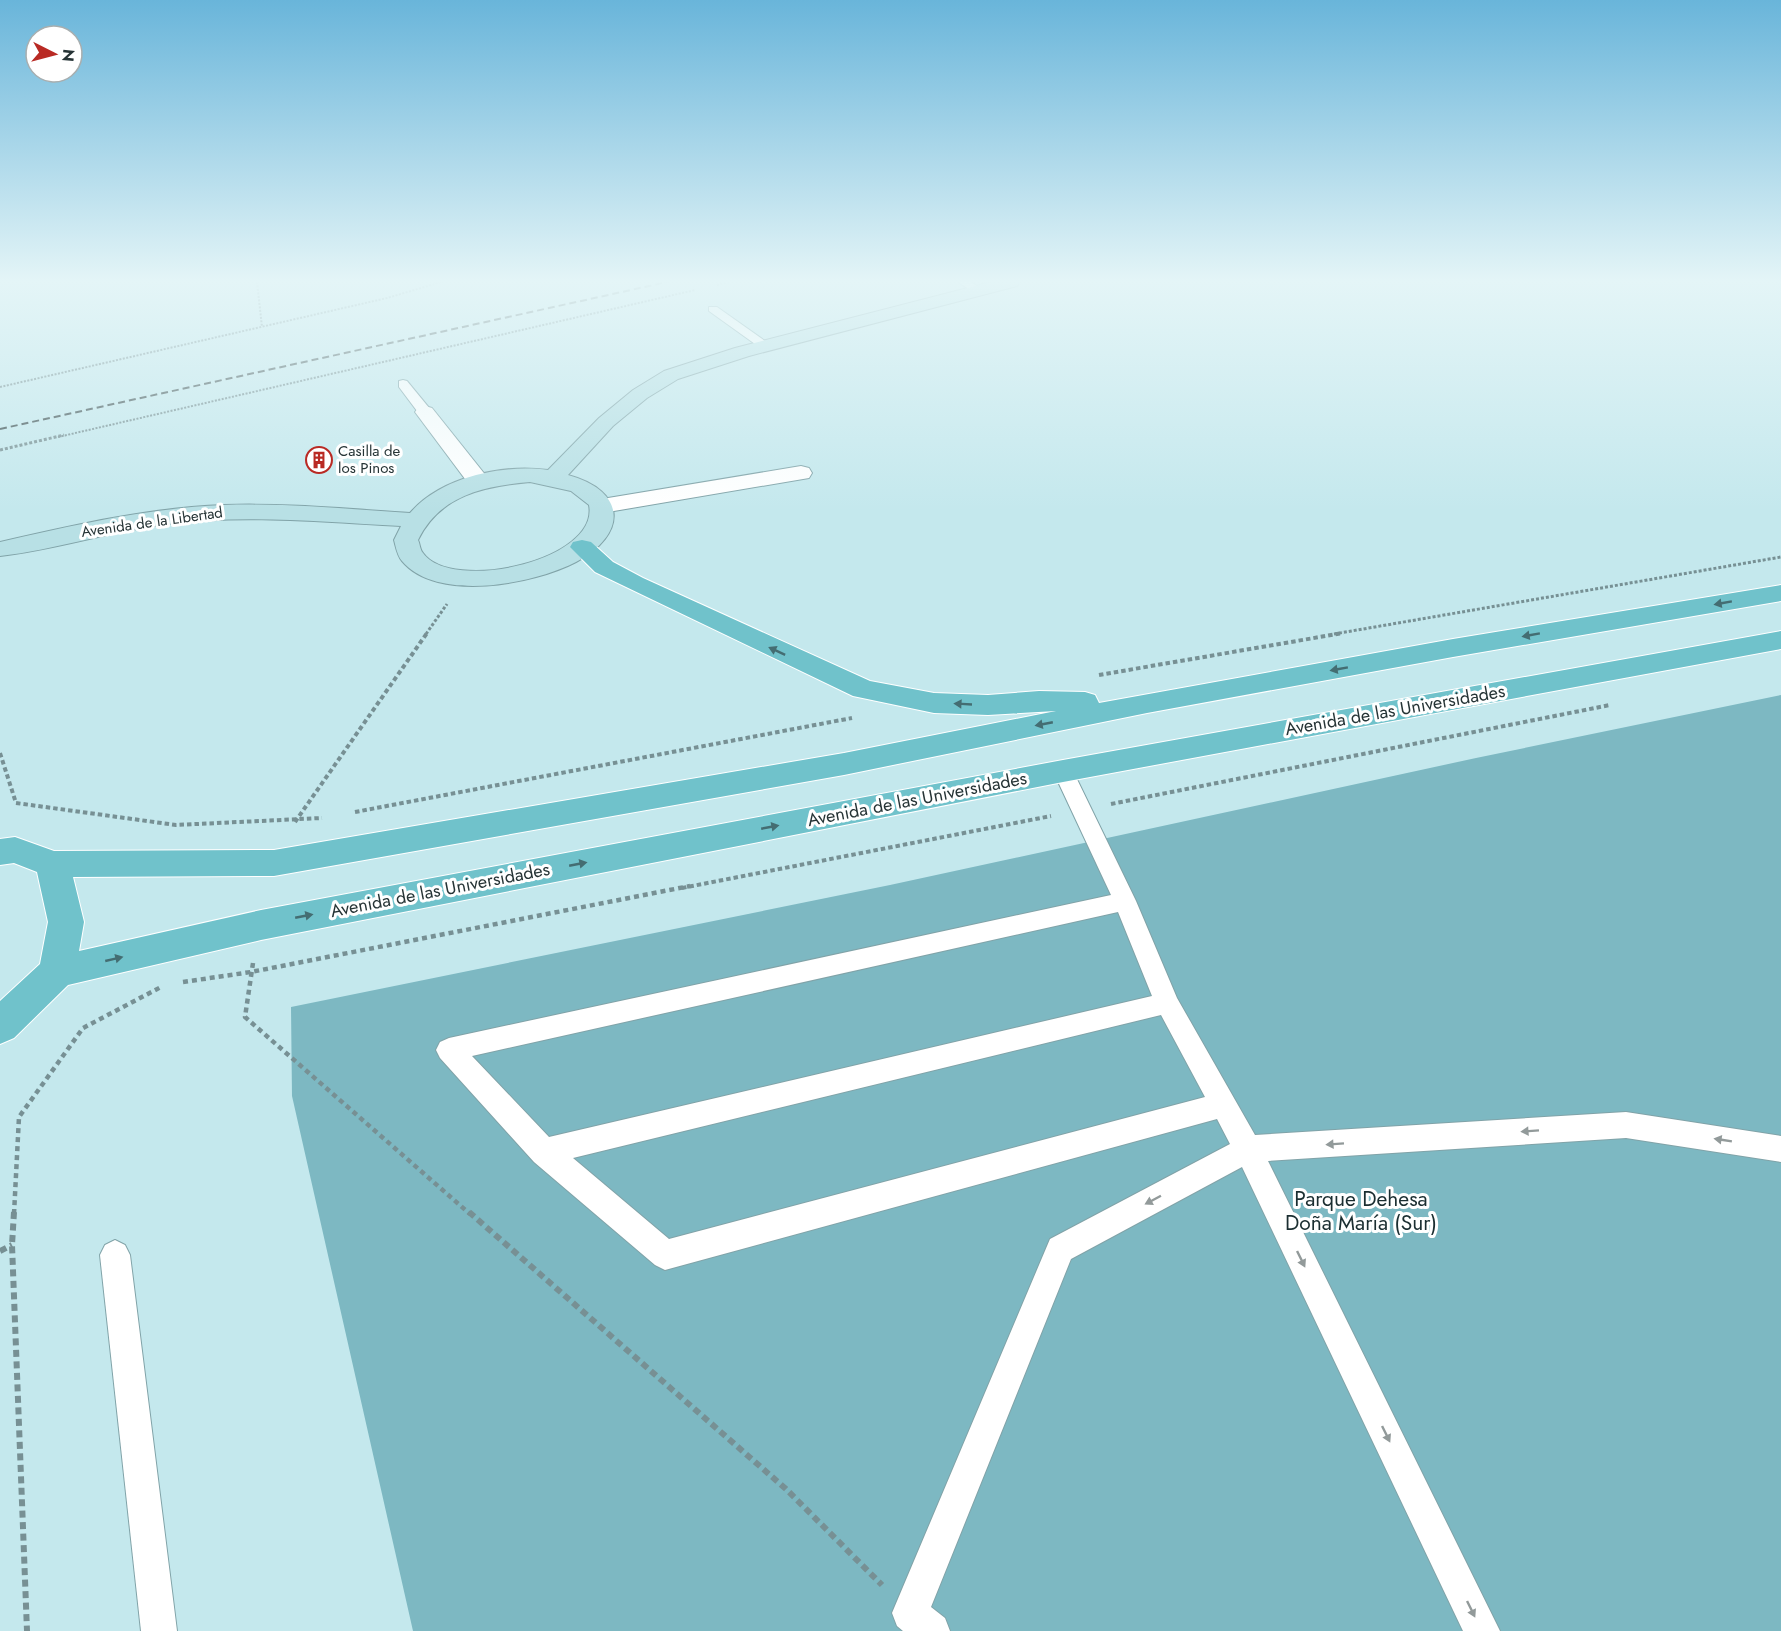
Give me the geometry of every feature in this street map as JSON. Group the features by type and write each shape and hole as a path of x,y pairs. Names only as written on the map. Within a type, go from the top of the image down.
{"main road":[{"path":"554,477 606,423 640,394 671,375 726,358"},
{"path":"505,477 554,477 577,483 593,493 602,506 602,519 596,533 582,547 559,561 529,572 497,578 466,578 434,571 413,558 406,540 413,520 437,500 479,482 505,477"},
{"name":"Avenida de la Libertad","path":"1,549 121,524 221,512 272,512 413,520"},
{"path":"582,547 604,567 634,583 863,689 933,703 988,705 1039,701 1147,703"},
{"path":"5,845 53,864 274,863 844,764 1147,703 1781,593"},
{"name":"Avenida de las Universidades","path":"57,972 261,925 1063,771 1781,640"},
{"path":"0,1026 57,972 66,922 53,864"}],"street":[{"path":"425,412 479,482"},
{"path":"602,506 801,473"}],"lane":[{"path":"403,384 425,412"},
{"path":"1063,771 1125,901 1167,1003 1248,1149 1482,1631"},
{"path":"1125,901 449,1050 544,1152 665,1255 1223,1105"},
{"path":"544,1152 1167,1003"},
{"path":"917,1625 1060,1249 1248,1149 1626,1125 1781,1149"},
{"path":"115,1255 159,1631"}],"path":[{"path":"0,387 126,358"},
{"path":"0,450 399,358"},
{"path":"295,821 466,578"},
{"path":"251,972 245,1017 786,1489 917,1625"},
{"path":"0,1251 12,1245"}],"green space":[{"name":"Parque Dehesa Doña María (Sur)","path":"1781,695 1781,1631 413,1631 292,1096 291,1007 890,885 1476,758"}],"railway":[{"path":"0,429 322,358"}],"place":[{"name":"Casilla de los Pinos","path":"319,460"}]}
